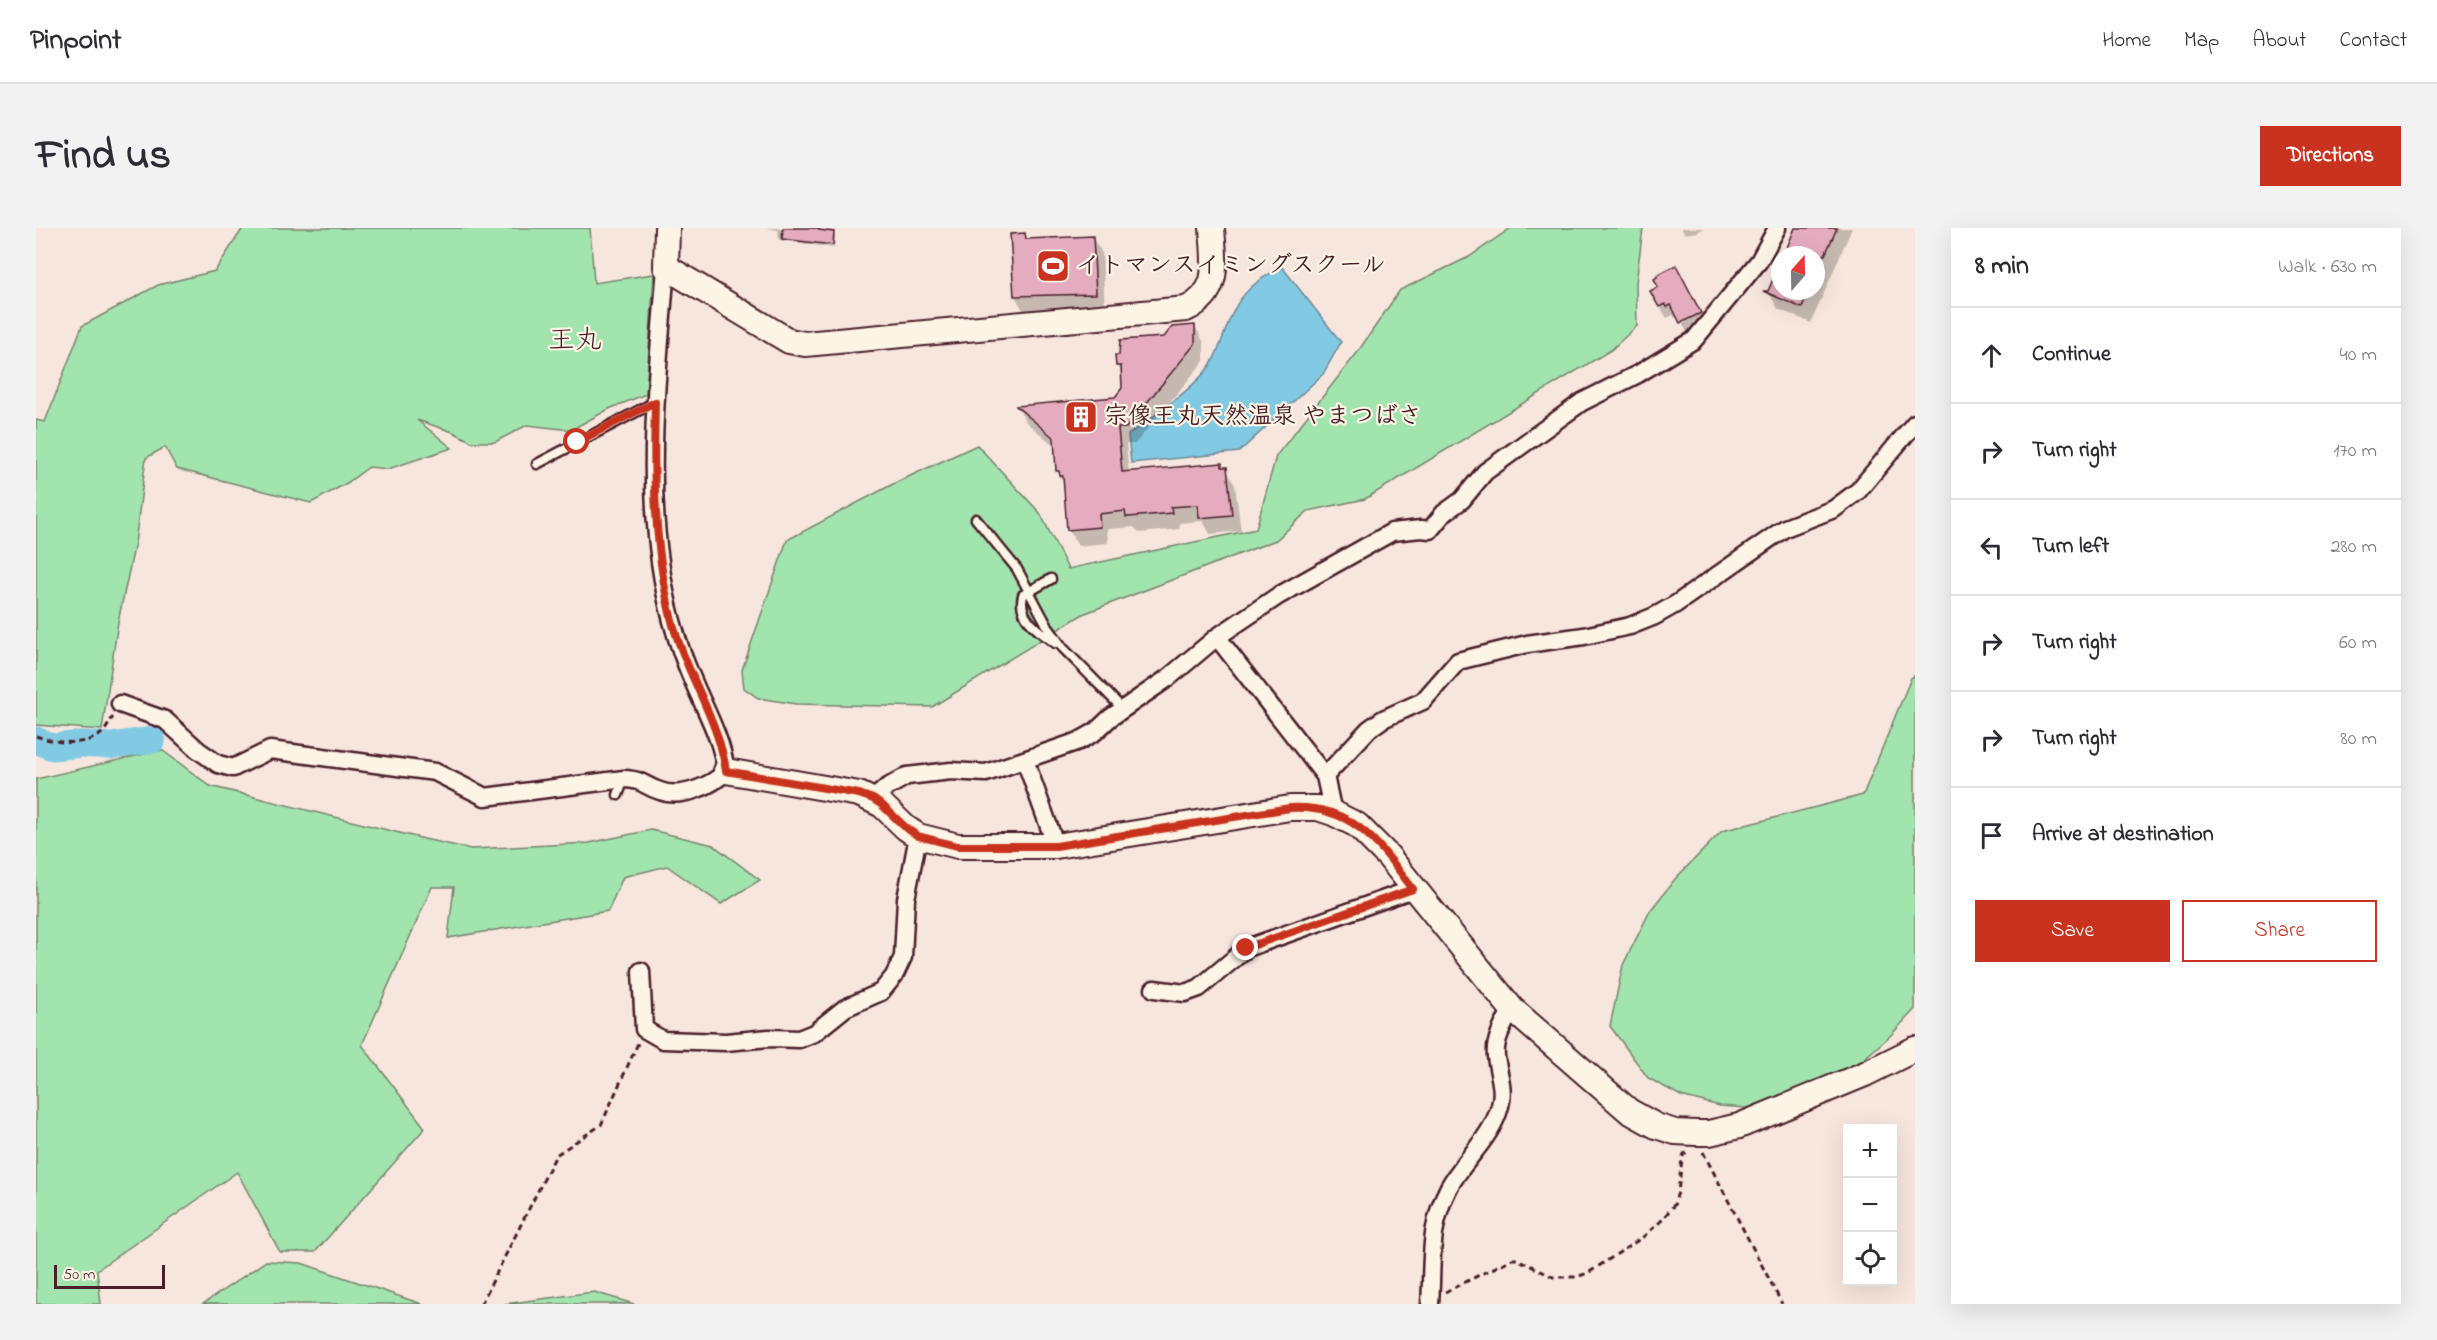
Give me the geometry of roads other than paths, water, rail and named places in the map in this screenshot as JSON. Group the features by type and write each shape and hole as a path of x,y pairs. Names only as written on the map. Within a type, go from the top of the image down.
{"street":[{"path":"667,228 655,402 654,454 659,557 672,622 696,688 720,744 726,771"},
{"path":"666,267 789,341 805,344 1186,309 1197,304 1206,294 1212,282 1214,265 1212,228"},
{"path":"873,799 886,788 907,776 951,771 986,773 1079,741 1095,732 1217,638 1278,596 1392,532 1421,528 1430,530 1444,513 1462,500 1485,472 1582,402 1638,374 1694,340 1759,261 1777,228"},
{"path":"1325,776 1369,729 1383,719 1423,700 1458,661 1527,644 1613,630 1655,616 1676,604 1785,528 1821,515 1858,491 1915,423"},
{"path":"1217,638 1325,776 1333,813"},
{"path":"120,704 165,720 198,750 218,764 233,768 270,750 404,770 435,772 485,796 624,779 639,779 661,792 677,793 717,781 726,771"},
{"path":"1025,760 1056,846"},
{"path":"726,771 859,794 873,799 918,836 957,846 1056,846 1290,808 1318,808 1333,813 1357,825 1388,856 1512,1009 1629,1111 1656,1126 1698,1140 1709,1133 1738,1126 1865,1074 1915,1049"},
{"path":"641,971 644,1029 663,1040 726,1041 799,1038 814,1033 845,1008 881,992 894,976 903,957 906,899 918,836"},
{"path":"1154,989 1185,993 1199,988 1246,948 1413,889"},
{"path":"1430,1302 1430,1255 1433,1230 1450,1186 1495,1122 1503,1089 1495,1054 1501,1029 1512,1009"}],"lane":[{"path":"537,464 655,402"},
{"path":"976,519 1017,569 1048,627 1063,648 1123,709"},
{"path":"1051,579 1023,595 1021,611 1040,632 1063,648"},
{"path":"618,795 624,779"}],"water":[{"path":"1282,267 1341,342 1323,374 1239,452 1131,463 1128,435 1202,376 1213,360 1242,297 1260,280"}],"waterway":[{"path":"36,740 52,747 82,744 111,746 152,740"}],"place":[{"name":"イトマンスイミングスクール","path":"1053,266"},
{"name":"宗像王丸天然温泉 やまつばさ","path":"1081,417"}],"district":[{"name":"王丸","path":"575,341"}]}
